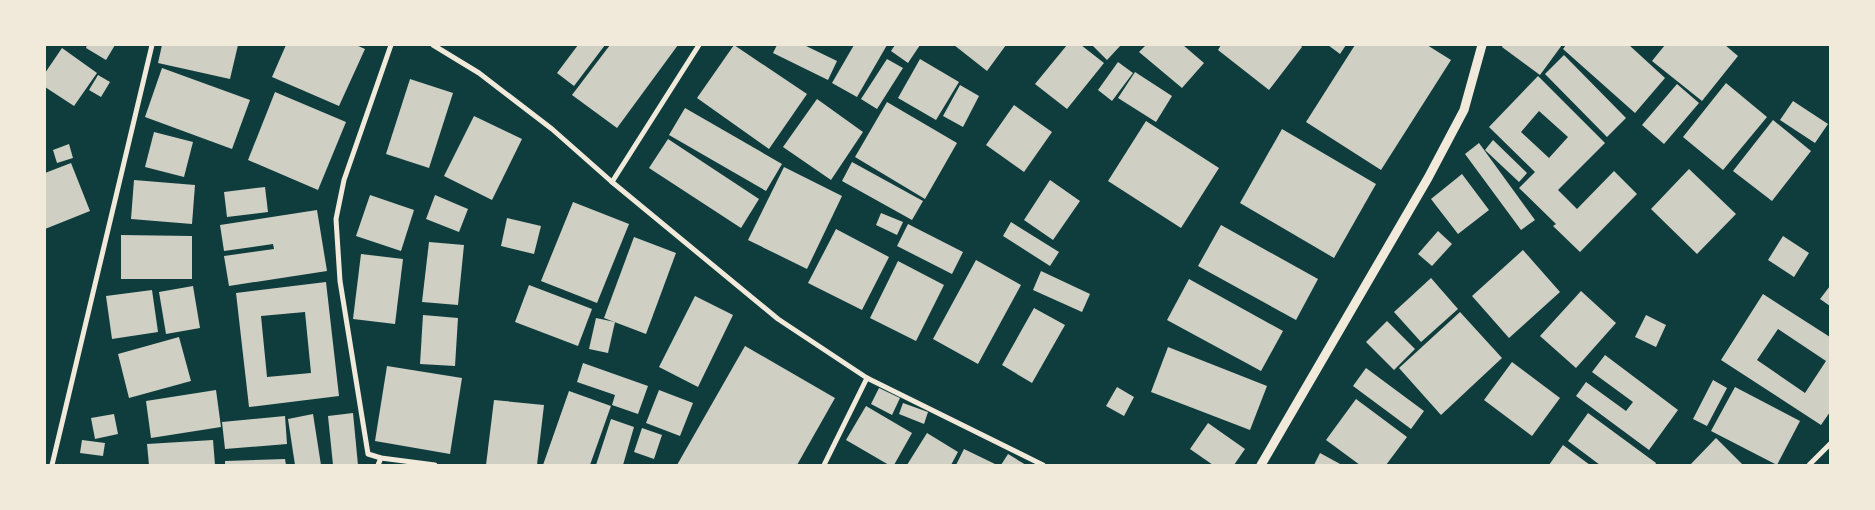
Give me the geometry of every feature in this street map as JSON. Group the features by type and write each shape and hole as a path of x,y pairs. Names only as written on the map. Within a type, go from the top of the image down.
{"street":[{"path":"52,465 152,45"},
{"path":"391,45 344,180 336,219 340,281 368,454 381,458 434,465"},
{"path":"433,45 479,73 552,129 612,182 778,319 868,378 1043,465"},
{"path":"612,182 699,45"},
{"path":"1260,465 1428,178 1464,110 1482,45"},
{"path":"824,465 868,378"},
{"path":"1809,465 1830,444"},
{"path":"378,465 381,458"}],"building":[{"path":"87,45 115,45 106,60 86,48"},
{"path":"162,45 238,45 230,79 158,63"},
{"path":"286,45 356,45 365,49 339,106 272,77"},
{"path":"578,45 605,45 574,86 557,73"},
{"path":"610,45 678,45 617,128 572,95"},
{"path":"734,45 807,94 769,149 697,98"},
{"path":"777,45 804,45 837,61 828,80 773,53"},
{"path":"854,45 887,45 857,97 832,83"},
{"path":"895,45 920,45 908,63 891,51"},
{"path":"954,45 1006,45 987,71"},
{"path":"1067,45 1081,45 1104,63 1067,109 1035,84"},
{"path":"1092,45 1121,45 1107,60"},
{"path":"1146,45 1183,45 1204,63 1182,88 1139,52"},
{"path":"1221,45 1300,45 1302,47 1269,90 1218,50"},
{"path":"1328,45 1346,45 1340,54"},
{"path":"1355,45 1427,45 1451,60 1381,170 1306,122"},
{"path":"1503,45 1562,45 1540,75 1502,47"},
{"path":"1566,45 1629,45 1665,78 1635,113 1563,49"},
{"path":"1665,45 1725,45 1738,56 1702,101 1652,61"},
{"path":"62,48 97,73 74,106 45,87 45,73"},
{"path":"1564,55 1626,118 1607,137 1545,74"},
{"path":"887,59 903,68 877,109 861,99"},
{"path":"920,59 959,82 936,120 898,98"},
{"path":"1118,62 1133,73 1112,101 1098,90"},
{"path":"162,68 250,100 232,149 145,117"},
{"path":"1135,72 1172,96 1156,122 1118,98"},
{"path":"98,75 110,82 101,97 89,90"},
{"path":"1538,76 1605,143 1558,190 1577,209 1614,171 1637,194 1580,252 1553,226 1556,224 1519,188 1535,172 1489,127","holes":["1539,111 1568,137 1549,158 1521,132"]},
{"path":"410,79 453,93 429,168 386,154"},
{"path":"1726,83 1767,117 1723,170 1683,137"},
{"path":"1677,84 1699,103 1664,144 1642,125"},
{"path":"960,85 979,96 963,127 943,116"},
{"path":"275,92 346,122 318,190 248,160"},
{"path":"817,99 863,132 831,180 783,147"},
{"path":"1793,101 1828,124 1815,143 1780,120"},
{"path":"887,102 957,143 925,199 855,157"},
{"path":"1014,105 1052,132 1024,172 986,145"},
{"path":"685,108 782,164 766,191 669,135"},
{"path":"474,116 522,139 492,200 444,176"},
{"path":"1773,120 1811,151 1772,201 1733,171"},
{"path":"1146,121 1219,168 1181,228 1108,181"},
{"path":"1282,129 1376,184 1334,258 1240,203"},
{"path":"154,132 193,142 184,177 145,167"},
{"path":"668,139 759,199 741,228 649,168"},
{"path":"1493,140 1527,173 1519,182 1485,150"},
{"path":"1479,143 1535,220 1521,230 1465,154"},
{"path":"69,144 73,158 57,163 53,150"},
{"path":"852,162 923,201 912,220 842,181"},
{"path":"71,163 90,211 45,229 45,173"},
{"path":"784,167 842,196 807,269 748,240"},
{"path":"1689,169 1736,214 1697,254 1651,209"},
{"path":"1462,174 1489,210 1458,234 1431,199"},
{"path":"134,180 195,185 192,224 131,219"},
{"path":"1050,180 1080,201 1053,240 1024,220"},
{"path":"265,187 268,212 227,217 224,192"},
{"path":"370,195 414,210 401,251 356,236"},
{"path":"435,195 468,209 459,232 426,219"},
{"path":"573,202 629,224 597,303 541,281"},
{"path":"317,210 327,271 229,286 224,256 274,249 273,244 224,251 220,225"},
{"path":"881,213 903,222 897,235 876,225"},
{"path":"507,218 541,226 534,254 501,246"},
{"path":"1011,222 1059,252 1050,266 1003,236"},
{"path":"908,224 963,252 952,274 897,246"},
{"path":"1221,225 1318,279 1296,320 1198,266"},
{"path":"836,229 889,257 862,310 808,283"},
{"path":"1438,231 1452,244 1432,266 1418,254"},
{"path":"121,235 192,236 192,279 121,279"},
{"path":"1783,236 1809,253 1794,277 1768,260"},
{"path":"634,237 676,253 646,334 604,318"},
{"path":"429,242 464,245 458,305 422,302"},
{"path":"1523,250 1560,292 1509,338 1472,296"},
{"path":"361,254 403,259 395,324 353,319"},
{"path":"976,260 1021,285 978,364 933,339"},
{"path":"898,261 944,285 916,341 870,318"},
{"path":"1041,271 1090,294 1082,312 1033,290"},
{"path":"1431,278 1458,309 1421,342 1394,312"},
{"path":"1189,279 1283,331 1261,371 1167,320"},
{"path":"326,282 339,396 249,407 236,293","holes":["305,312 311,373 267,377 261,316"]},
{"path":"529,285 592,309 578,346 515,322"},
{"path":"193,286 200,328 166,334 159,292"},
{"path":"1830,286 1830,306 1820,299"},
{"path":"152,290 158,332 112,339 106,296"},
{"path":"1581,291 1616,323 1576,368 1540,336"},
{"path":"1763,294 1830,337 1830,412 1821,425 1721,360","holes":["1778,329 1826,361 1805,393 1757,360"]},
{"path":"695,296 733,315 698,387 659,367"},
{"path":"1034,308 1065,325 1032,383 1002,365"},
{"path":"1460,312 1502,358 1441,415 1399,368"},
{"path":"423,315 458,318 455,366 420,364"},
{"path":"1646,315 1666,325 1656,347 1635,337"},
{"path":"596,318 615,322 608,353 589,349"},
{"path":"1387,321 1415,349 1394,370 1366,342"},
{"path":"179,337 191,381 129,398 118,354"},
{"path":"745,346 835,398 797,465 677,465"},
{"path":"1168,347 1267,386 1250,430 1151,392"},
{"path":"1605,355 1678,410 1649,450 1576,396 1586,382 1626,411 1633,402 1592,372"},
{"path":"1512,362 1560,398 1532,436 1484,400"},
{"path":"583,363 648,386 638,414 612,405 615,395 577,382"},
{"path":"387,366 462,378 450,454 375,441"},
{"path":"1366,368 1424,411 1411,429 1353,386"},
{"path":"1713,380 1727,388 1707,426 1693,419"},
{"path":"1117,387 1134,397 1124,416 1106,406"},
{"path":"1735,387 1800,421 1777,465 1711,431"},
{"path":"879,388 900,398 892,415 871,404"},
{"path":"216,390 221,427 151,438 146,401"},
{"path":"659,390 693,403 680,436 646,423"},
{"path":"569,391 611,406 590,465 543,465"},
{"path":"1356,399 1407,437 1386,465 1360,465 1326,440"},
{"path":"494,400 544,405 537,465 486,465"},
{"path":"903,403 928,412 924,424 899,414"},
{"path":"866,406 912,433 894,465 889,465 846,440"},
{"path":"353,413 358,465 333,465 328,416"},
{"path":"1588,413 1656,463 1655,465 1600,465 1568,441"},
{"path":"114,414 118,434 95,439 91,418"},
{"path":"313,414 321,465 295,465 288,419"},
{"path":"285,416 287,444 225,449 222,422"},
{"path":"611,419 634,427 623,465 596,465"},
{"path":"1208,423 1245,449 1234,465 1213,465 1190,449"},
{"path":"642,428 662,435 654,459 634,452"},
{"path":"927,433 958,452 951,465 907,465"},
{"path":"1716,438 1743,465 1690,465"},
{"path":"82,440 105,443 103,456 80,453"},
{"path":"213,440 215,465 149,465 147,444"},
{"path":"1563,445 1590,465 1549,465"},
{"path":"964,449 995,464 956,465"},
{"path":"1320,453 1342,465 1314,465"},
{"path":"1008,454 1026,465 1001,465"},
{"path":"285,459 286,465 225,465 225,461"}]}
